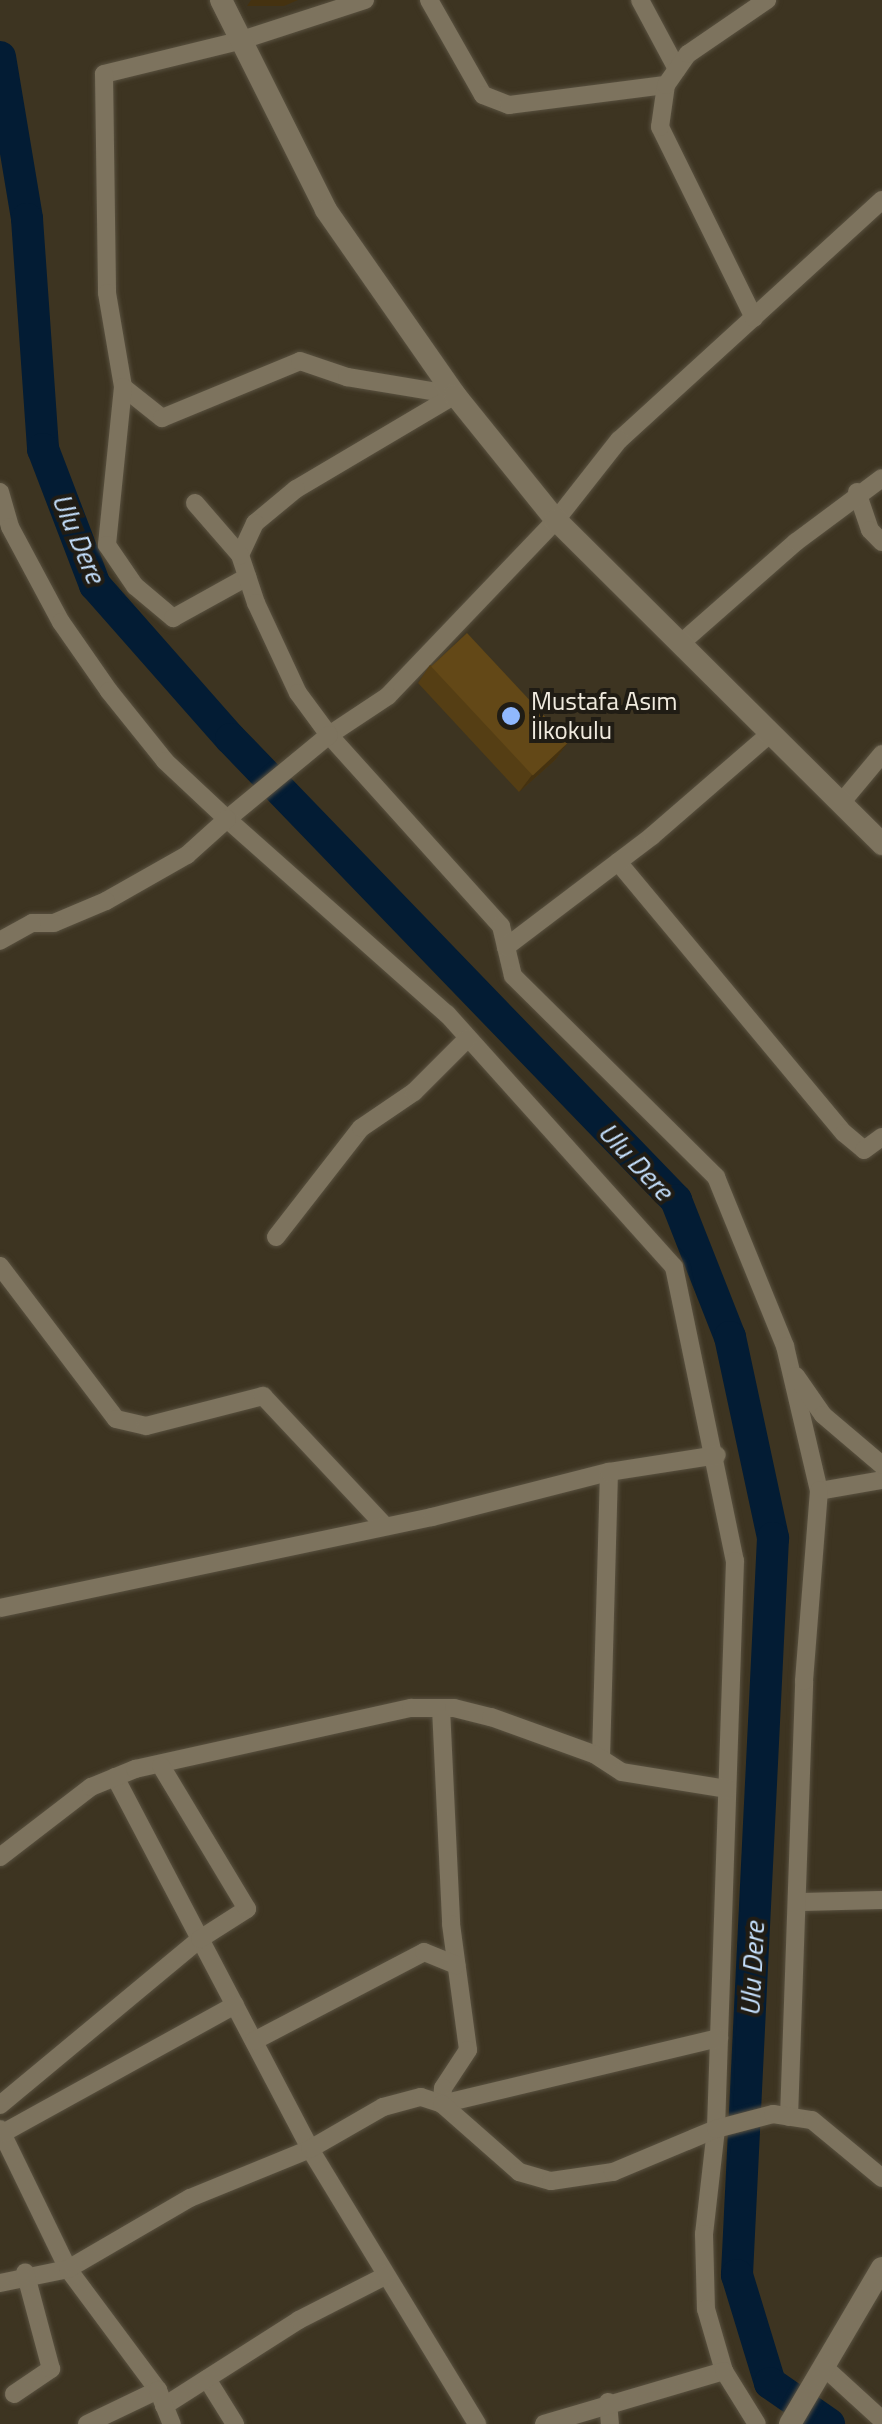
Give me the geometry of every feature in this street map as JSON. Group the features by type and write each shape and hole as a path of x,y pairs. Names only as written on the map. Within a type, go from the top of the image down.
{"main road":[{"path":"221,0 326,210 455,395 556,520 882,844"},
{"path":"790,2424 882,2268"}],"street":[{"path":"247,576 173,618 135,586 107,546 123,388 106,294 104,74 239,41 365,0"},
{"path":"428,0 483,95 510,105 666,84"},
{"path":"640,0 678,68"},
{"path":"754,318 660,127 666,84 678,68 767,0"},
{"path":"0,941 32,923 54,923 106,902 187,855 329,736 388,696 556,520 619,440 882,200"},
{"path":"123,388 162,418 300,362 347,378 455,395"},
{"path":"240,555 255,523 296,489 455,395"},
{"path":"681,643 857,492 882,478"},
{"path":"0,492 5,529 61,622 109,692 165,761 468,1038 674,1267 717,1455 734,1562 719,2038 724,2127 704,2234 706,2309 724,2371 757,2424"},
{"path":"857,492 870,530 882,542"},
{"path":"195,503 240,555 298,693 329,736 501,926 513,976 716,1177 790,1368 818,1491 804,1681 801,1902 781,2115"},
{"path":"506,947 618,862 771,732"},
{"path":"841,802 882,754"},
{"path":"618,862 844,1133 864,1150 882,1136"},
{"path":"276,1237 361,1128 414,1092 468,1038"},
{"path":"0,1266 116,1419 146,1426 263,1396 385,1526"},
{"path":"790,1368 823,1415 882,1465"},
{"path":"0,1608 385,1526 608,1472 717,1455"},
{"path":"600,1758 608,1472"},
{"path":"818,1491 882,1480"},
{"path":"0,1857 90,1787 115,1777 326,1726 441,1708 491,1717 600,1758 622,1772 726,1789"},
{"path":"441,1708 457,1965 468,2050 443,2088 442,2104"},
{"path":"0,2105 200,1939 247,1910 161,1766"},
{"path":"115,1777 310,2150 478,2424"},
{"path":"801,1902 882,1900"},
{"path":"254,2041 424,1952 457,1965"},
{"path":"172,2424 161,2398 68,2268 1,2131 235,2005"},
{"path":"442,2104 719,2038"},
{"path":"0,2283 26,2272 68,2268 190,2198 310,2150 382,2107 421,2098 442,2104 519,2172 551,2181 614,2172 724,2127 781,2115 812,2120 882,2178"},
{"path":"14,2394 51,2369 26,2272"},
{"path":"87,2424 206,2379 385,2276"},
{"path":"544,2424 608,2402 724,2371"},
{"path":"820,2372 882,2420"},
{"path":"206,2379 235,2424"},
{"path":"608,2402 610,2424"}],"building":[{"path":"467,633 569,742 533,775 431,666"}],"waterway":[{"name":"Ulu Dere","path":"0,57 27,219 43,449 95,585 231,739 676,1200 730,1337 773,1538 737,2275 770,2383 829,2424"}],"place":[{"name":"Mustafa Asım İlkokulu","path":"511,716"}]}
